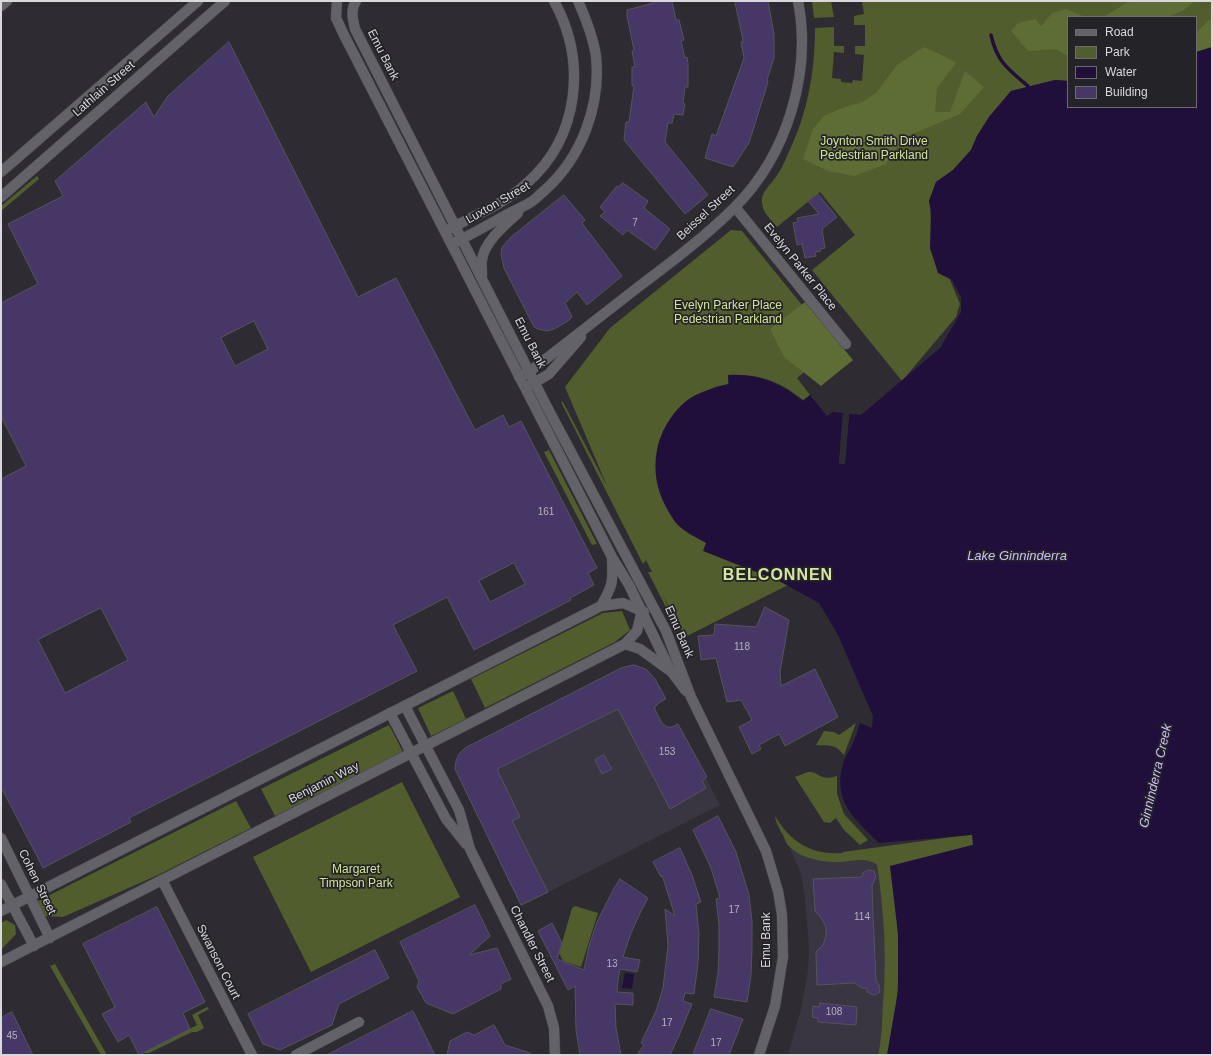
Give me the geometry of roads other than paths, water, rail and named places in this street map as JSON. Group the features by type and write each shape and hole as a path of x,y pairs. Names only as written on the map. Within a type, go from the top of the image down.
{"main road":[{"path":"1,6 7,1"},
{"name":"Lathlain Street","path":"1,172 198,1"},
{"name":"Lathlain Street","path":"1,197 225,1"},
{"name":"Emu Bank","path":"356,1 353,5 352,15 355,29 535,383 661,622 680,665 690,697 766,851 778,891 782,915 783,957 775,1006 759,1055"},
{"name":"Luxton Street","path":"444,231 512,196 527,183 547,160 563,133 570,112 574,92 574,71 568,31 554,1"},
{"name":"Luxton Street","path":"451,244 532,201 555,181 576,151 586,130 591,112 595,95 596,77 596,56 590,31 578,1"},
{"name":"Beissel Street","path":"519,377 530,372 690,247 735,207 757,181 767,165 787,124 793,104 799,76 802,48 798,1"},
{"name":"Emu Bank","path":"336,5 336,18 344,35 444,231 612,557 629,585 670,670 690,697"},
{"path":"483,279 482,259 491,239 532,201"},
{"name":"Evelyn Parker Place","path":"735,207 846,344"},
{"name":"Beissel Street","path":"525,388 549,374 597,319"},
{"path":"601,606 610,589 613,579 612,557"},
{"name":"Benjamin Way","path":"1,962 625,644 637,631 645,592"},
{"path":"1,911 601,606 623,603 661,622"},
{"path":"625,644 640,649 670,670"},
{"name":"Chandler Street","path":"405,706 458,810 470,849 548,1006 554,1028 555,1055"},
{"name":"Chandler Street","path":"390,713 446,819 470,849"},
{"name":"Cohen Street","path":"1,838 50,938"},
{"name":"Swanson Court","path":"162,880 252,1055"},
{"path":"1,884 34,946"},
{"path":"296,1055 359,1022"}],"water":[{"name":"Lake Ginninderra","path":"1212,47 1212,1055 887,1055 898,991 898,934 890,866 973,845 972,835 879,843 854,817 843,799 840,777 844,761 854,741 860,723 872,728 873,716 838,635 819,603 779,581 703,551 706,543 678,525 666,507 660,494 657,480 655,466 660,438 666,425 685,402 706,391 729,384 728,375 749,376 768,380 777,384 803,401 810,395 827,416 833,412 843,413 839,463 845,464 849,414 861,415 940,348 961,312 961,297 952,280 938,273 930,248 931,209 929,201 936,182 953,170 971,150 977,136 989,117 1011,91 1055,80 1067,81 1067,108 1197,108 1197,52"},
{"path":"625,973 634,974 632,989 622,988"}],"waterway":[{"path":"991,35 993,44 1000,59 1009,70 1028,86"}],"district":[{"name":"BELCONNEN","path":"778,576"}],"park label":[{"name":"Joynton Smith Drive Pedestrian Parkland","path":"874,149"},
{"name":"Evelyn Parker Place Pedestrian Parkland","path":"728,313"},
{"name":"Margaret Timpson Park","path":"356,877"}],"water label":[{"name":"Ginninderra Creek","path":"1156,776"}]}
